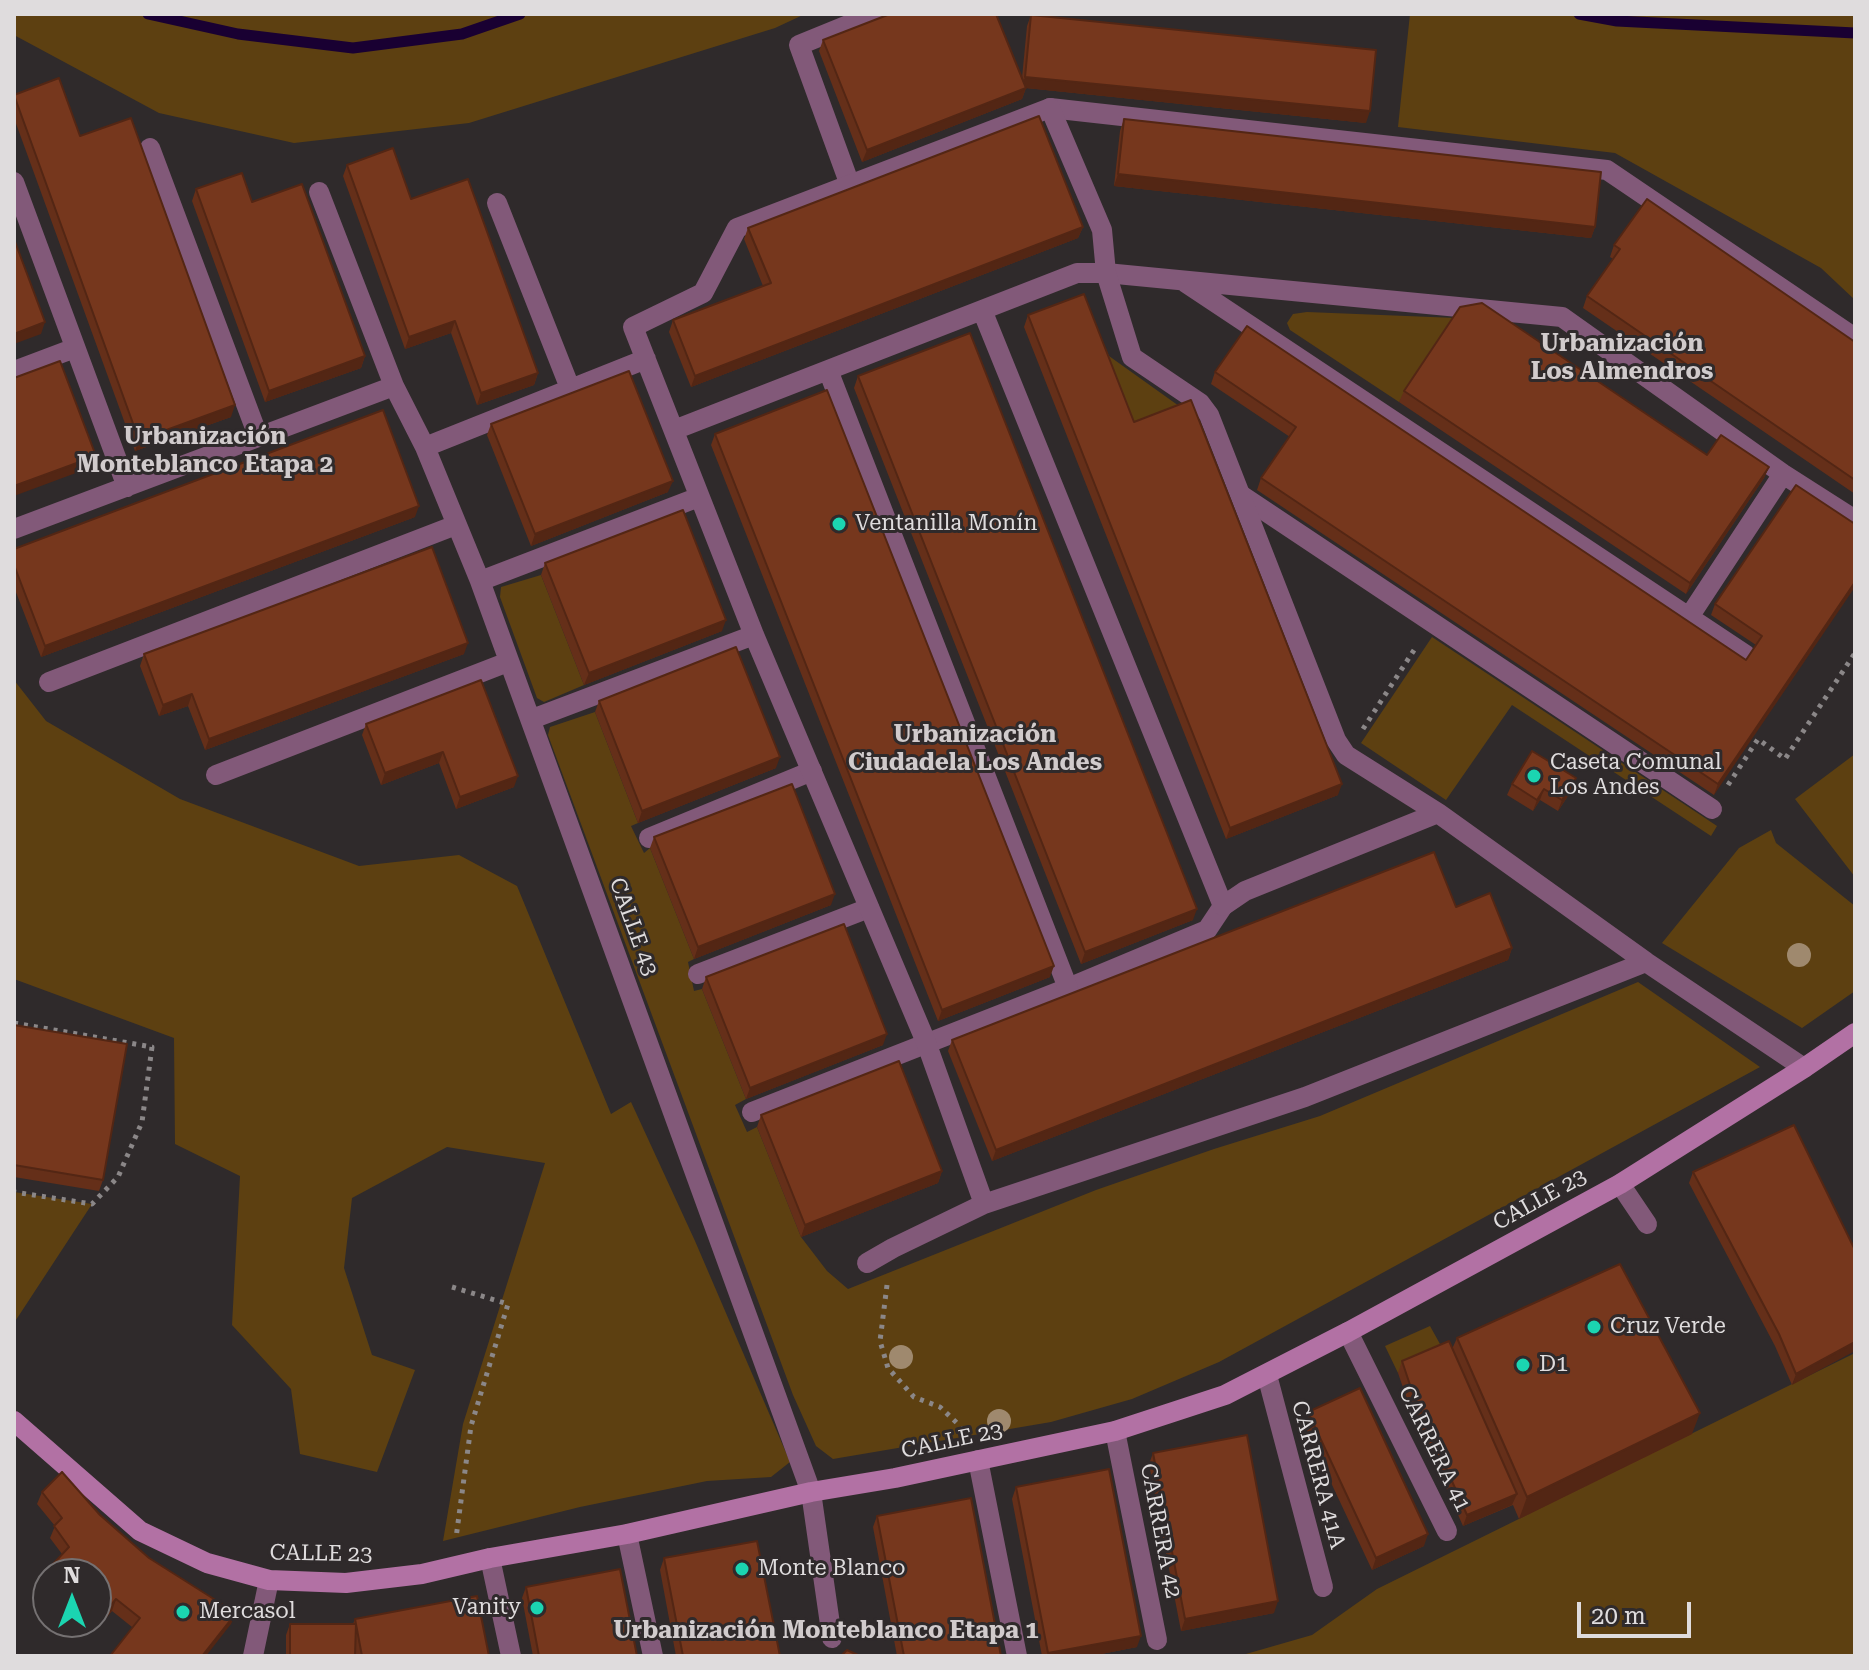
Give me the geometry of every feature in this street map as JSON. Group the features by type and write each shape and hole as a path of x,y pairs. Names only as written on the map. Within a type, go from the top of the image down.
{"main road":[{"name":"CALLE 23","path":"14,1421 140,1531 207,1563 269,1580 346,1583 422,1574 490,1558 627,1534 811,1492 1115,1431 1225,1395 1620,1184 1855,1033"}],"street":[{"path":"850,185 799,45 875,14"},
{"path":"1050,108 1102,230 1106,273 1132,357 1200,403 1209,415 1336,740 1346,755 1438,813 1646,962 1804,1068"},
{"path":"984,1204 926,1042 754,635 633,327 703,293 737,228 1050,108 1607,170 1855,338"},
{"path":"150,148 258,436"},
{"path":"14,182 20,216 75,348 127,487"},
{"name":"CALLE 43","path":"319,192 394,386 425,447 480,581 811,1492 832,1638"},
{"path":"497,203 570,388"},
{"path":"674,430 1077,273 1106,273 1562,317 1783,474 1855,520"},
{"path":"1182,281 1746,655"},
{"path":"982,310 1223,906"},
{"path":"14,371 75,348"},
{"path":"425,447 646,359"},
{"path":"828,370 1068,988"},
{"path":"14,529 394,386"},
{"path":"1689,617 1783,474"},
{"path":"1241,495 1712,809"},
{"path":"480,581 699,497"},
{"path":"49,682 456,525"},
{"path":"532,719 754,635"},
{"path":"216,775 508,662"},
{"path":"649,838 812,771"},
{"path":"752,1112 1207,930 1223,906 1245,891 1438,813"},
{"path":"698,974 869,908"},
{"path":"867,1263 984,1204 1305,1097 1646,962"},
{"path":"1620,1184 1647,1224"},
{"name":"CARRERA 41","path":"1348,1332 1447,1531"},
{"name":"CARRERA 41A","path":"1267,1375 1323,1587"},
{"name":"CARRERA 42","path":"1115,1431 1157,1640"},
{"path":"978,1460 1017,1656"},
{"path":"627,1534 653,1656"},
{"path":"490,1558 511,1656"},
{"path":"253,1656 269,1580"}],"path":[{"path":"1346,755 1432,622"},
{"path":"1712,809 1758,739 1785,759 1855,653"},
{"path":"14,1023 152,1047 142,1122 118,1177 92,1204 14,1192"},
{"path":"893,1248 880,1341 888,1368 914,1397 940,1407 959,1425 978,1460"},
{"path":"452,1287 508,1304 471,1426 454,1567"}],"shaded area":[{"path":"14,14 805,14 775,28 469,123 294,143 159,113 14,35"},
{"path":"1410,14 1855,14 1855,300 1821,268 1615,153 1398,127"},
{"path":"1293,314 1456,318 1399,402 1290,330 1287,323"},
{"path":"1100,335 1109,356 1186,411 1130,433"},
{"path":"541,575 584,685 544,702 537,698 500,597 501,587"},
{"path":"1432,637 1717,826 1711,836 1512,705 1446,800 1361,743"},
{"path":"14,680 46,721 180,799 359,866 459,855 517,886 611,1114 631,1102 790,1462 771,1477 707,1481 580,1507 443,1541 463,1424 545,1163 447,1147 352,1198 344,1268 372,1355 415,1370 377,1472 300,1454 291,1389 232,1325 240,1176 175,1144 174,1038 14,979"},
{"path":"595,712 638,823 631,826 644,853 650,848 694,959 688,962 694,991 702,989 746,1099 735,1105 747,1132 757,1127 801,1237 827,1271 848,1289 1096,1190 1320,1116 1638,982 1760,1067 1219,1362 1132,1399 1051,1422 833,1459 816,1446 793,1395 548,735 550,727"},
{"path":"1855,754 1855,877 1795,799"},
{"path":"1771,830 1776,843 1855,906 1855,991 1802,1028 1662,943 1739,848"},
{"path":"14,1192 92,1204 14,1323"},
{"path":"1430,1326 1445,1353 1398,1373 1385,1346"},
{"path":"1855,1353 1855,1656 1239,1656 1312,1635 1377,1589"}],"building":[{"path":"890,14 996,14 1026,88 867,150 823,40"},
{"path":"1031,15 1376,50 1370,111 1025,77"},
{"path":"59,78 80,136 131,118 235,405 139,440 14,95"},
{"path":"1039,116 1083,227 695,376 673,320 771,283 748,228"},
{"path":"1124,119 1601,172 1595,227 1118,174"},
{"path":"393,148 411,199 468,179 538,373 481,393 455,321 409,337 347,165"},
{"path":"242,173 252,202 302,184 365,356 269,391 196,189"},
{"path":"1647,199 1855,342 1855,480 1587,296 1620,249 1614,245"},
{"path":"14,239 45,322 14,334"},
{"path":"1084,294 1134,422 1191,400 1342,784 1230,828 1028,315"},
{"path":"1482,303 1707,455 1721,435 1769,467 1690,583 1404,391 1460,307"},
{"path":"1247,326 1746,660 1762,636 1715,604 1796,485 1855,524 1855,582 1718,784 1261,478 1296,427 1215,372"},
{"path":"970,333 1197,909 1085,952 858,376"},
{"path":"60,361 96,456 14,486 14,378"},
{"path":"629,371 673,481 535,534 491,424"},
{"path":"827,390 1054,966 942,1010 715,434"},
{"path":"383,410 419,506 45,646 14,565 14,549"},
{"path":"683,510 726,620 589,673 545,563"},
{"path":"432,547 468,643 209,739 192,694 163,705 144,654"},
{"path":"736,647 780,757 642,811 599,701"},
{"path":"481,680 518,776 460,797 443,752 385,773 366,724"},
{"path":"1532,751 1576,778 1562,800 1544,789 1537,800 1512,784"},
{"path":"792,784 835,894 698,947 654,837"},
{"path":"1434,852 1456,907 1490,893 1512,948 996,1150 952,1040"},
{"path":"844,924 887,1034 750,1088 706,977"},
{"path":"14,1025 127,1044 103,1180 14,1165"},
{"path":"899,1061 942,1171 805,1225 761,1115"},
{"path":"1794,1125 1855,1250 1855,1342 1796,1374 1779,1334 1693,1172"},
{"path":"1620,1264 1700,1413 1527,1497 1457,1338"},
{"path":"1449,1341 1517,1494 1467,1515 1412,1391 1402,1361"},
{"path":"1360,1388 1428,1534 1376,1558 1308,1412"},
{"path":"1247,1435 1278,1601 1185,1619 1153,1453"},
{"path":"1109,1469 1141,1636 1048,1653 1016,1487"},
{"path":"62,1472 100,1515 149,1558 236,1613 202,1656 110,1656 140,1618 116,1599 112,1604 112,1558 59,1558 69,1547 54,1526 62,1518 42,1492"},
{"path":"971,1498 1001,1656 904,1656 877,1516"},
{"path":"757,1541 780,1656 683,1656 664,1558"},
{"path":"620,1569 637,1656 539,1656 526,1587"},
{"path":"477,1596 489,1656 362,1656 355,1619"},
{"path":"290,1624 356,1624 355,1656 290,1656"},
{"path":"847,1650 860,1656 841,1656"}],"waterway":[{"path":"148,14 238,34 353,48 462,34 520,14"},
{"path":"1579,14 1617,21 1855,33"}],"place":[{"name":"Ventanilla Monín","path":"839,524"},
{"name":"Caseta Comunal Los Andes","path":"1534,776"},
{"name":"Cruz Verde","path":"1594,1327"},
{"name":"D1","path":"1523,1365"},
{"name":"Monte Blanco","path":"742,1569"},
{"name":"Vanity","path":"537,1608"},
{"name":"Mercasol","path":"183,1612"}],"district":[{"name":"Urbanización Los Almendros","path":"1622,358"},
{"name":"Urbanización Monteblanco Etapa 2","path":"205,451"},
{"name":"Urbanización Ciudadela Los Andes","path":"975,749"},
{"name":"Urbanización Monteblanco Etapa 1","path":"826,1631"}]}
